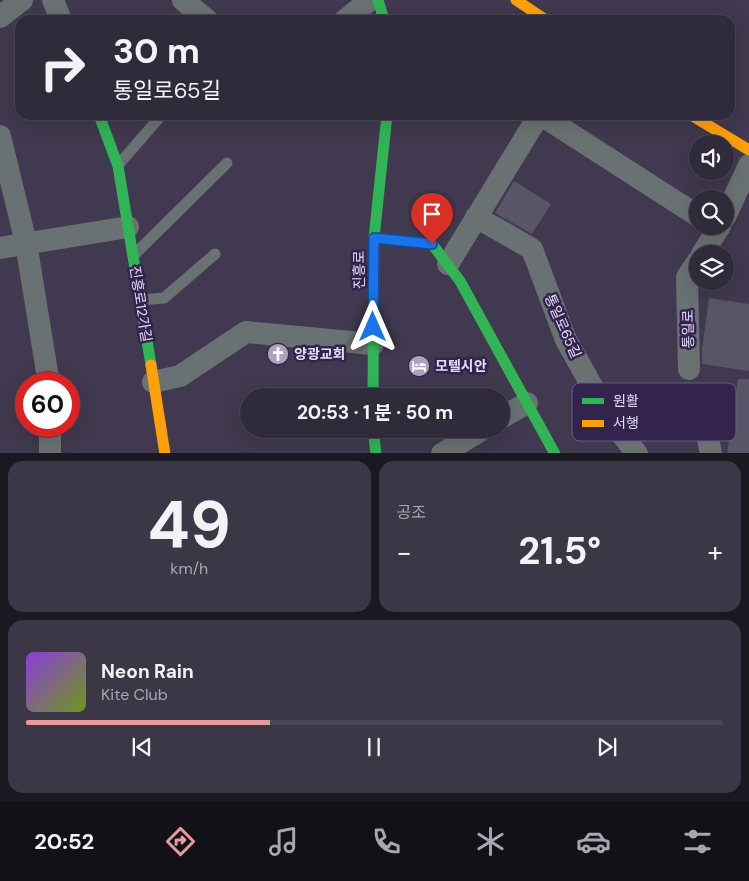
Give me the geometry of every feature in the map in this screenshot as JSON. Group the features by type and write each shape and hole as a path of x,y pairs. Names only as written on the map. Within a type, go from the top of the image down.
{"street":[{"path":"0,17 22,0"},
{"path":"53,0 59,15"},
{"path":"183,0 201,15"},
{"path":"351,15 370,0"},
{"path":"378,0 382,15"},
{"path":"516,0 538,15"},
{"name":"진흥로12가길","path":"101,120 118,166 165,453"},
{"name":"진흥로","path":"373,388 374,238 386,120"},
{"path":"448,264 537,120"},
{"path":"548,120 689,210"},
{"path":"699,120 749,150"},
{"path":"0,136 26,243 47,372"},
{"path":"734,195 749,165"},
{"name":"통일로65길","path":"476,217 532,249 566,340 590,383"},
{"path":"0,248 128,227"},
{"path":"374,238 432,244 460,281 554,453"},
{"name":"통일로","path":"689,274 687,277 689,369"},
{"path":"154,382 180,376 246,332 373,344"},
{"path":"510,412 527,402"},
{"path":"50,437 50,453"},
{"path":"374,438 376,453"},
{"path":"444,453 468,438"},
{"name":"통일로65길","path":"627,441 636,453"}],"lane":[{"path":"118,166 157,120"},
{"path":"133,256 227,163"},
{"path":"140,300 164,298 215,254"}],"building":[{"path":"514,181 551,204 532,234 495,213"},
{"path":"709,298 749,304 749,371 702,364 702,349"},
{"path":"738,379 749,379 749,453 727,453 729,441 736,441 736,393"}],"traffic: fast":[{"path":"378,0 382,15"},
{"path":"101,120 118,166 151,365"},
{"path":"373,388 374,238 386,120"},
{"path":"374,238 432,244 460,281 554,453"},
{"path":"374,438 376,453"}],"traffic: slow":[{"path":"516,0 538,15"},
{"path":"699,120 749,150"},
{"path":"151,365 165,453"}],"place":[{"name":"양광교회","path":"278,354"},
{"name":"모텔시안","path":"419,366"}],"route":[{"path":"373,327 374,238 432,244"}]}
